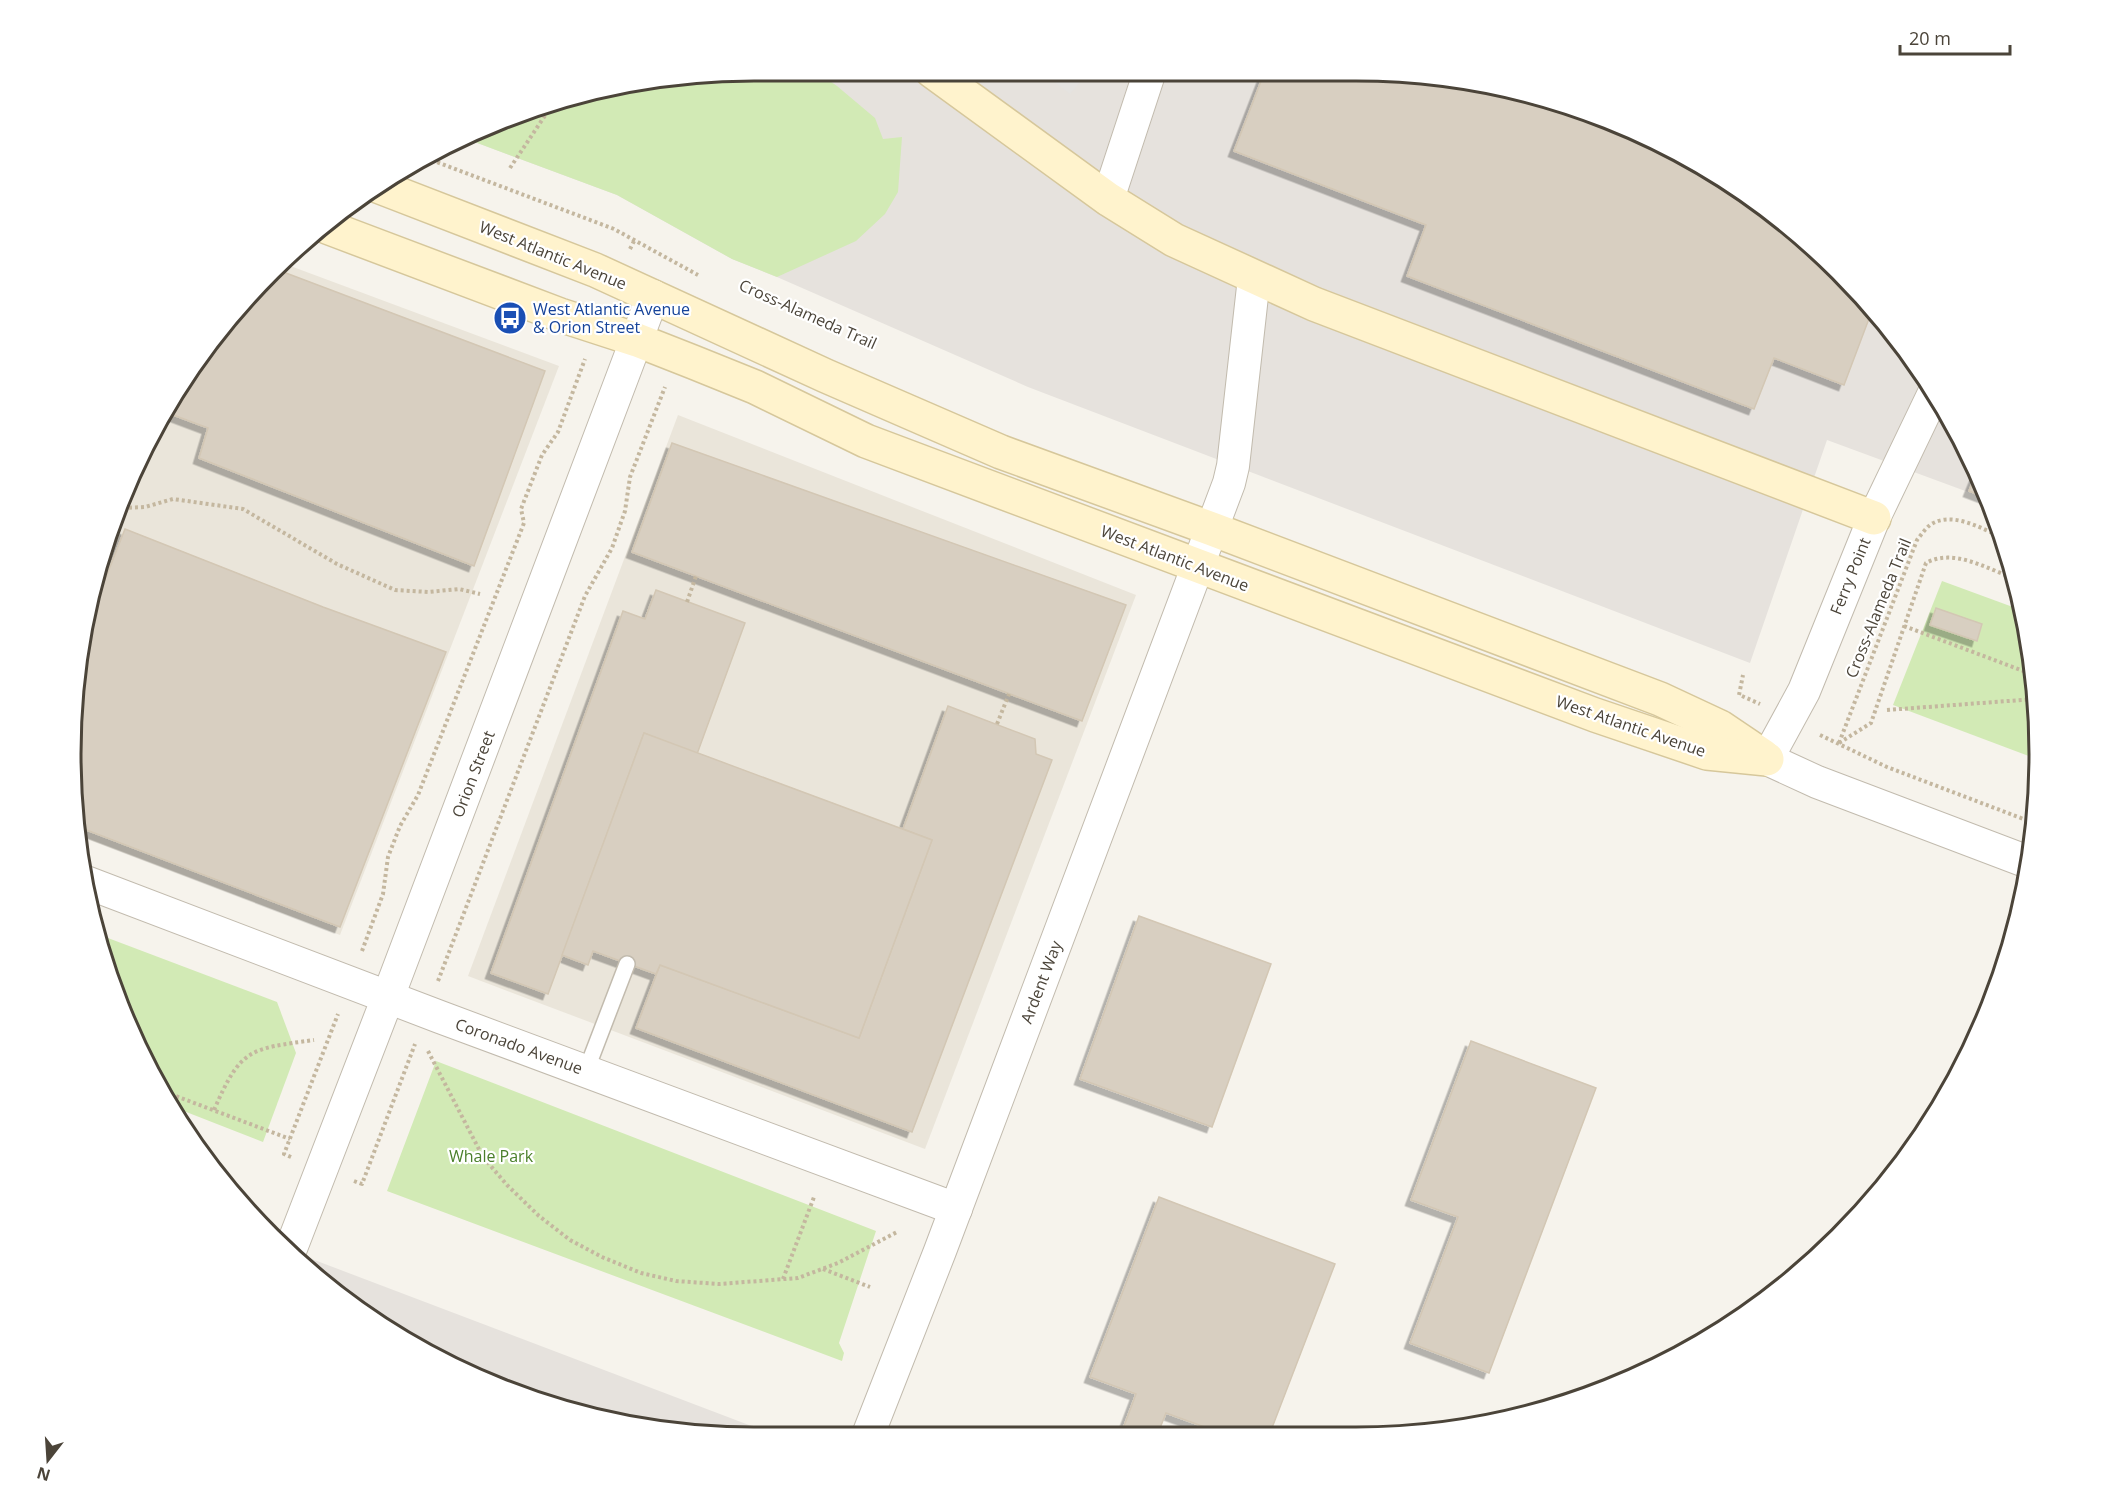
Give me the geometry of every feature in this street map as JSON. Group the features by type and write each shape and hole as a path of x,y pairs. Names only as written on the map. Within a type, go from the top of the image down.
{"street":[{"path":"947,81 1108,199 1174,240 1254,278 1314,304 1874,518"},
{"path":"1108,199 1146,81"},
{"name":"West Atlantic Avenue","path":"387,190 595,270 826,376 1001,452 1212,529 1660,699 1720,727 1767,759"},
{"name":"West Atlantic Avenue","path":"333,229 560,315 637,340 754,387 866,441 1595,715 1707,753 1767,759"},
{"name":"Ardent Way","path":"871,1427 956,1209 1229,483 1233,466 1254,278"},
{"name":"Orion Street","path":"293,1244 653,296"},
{"name":"Ferry Point","path":"1767,759 1804,691 1874,518 1930,402"},
{"path":"1767,759 1817,782 2020,859"},
{"name":"Coronado Avenue","path":"94,885 388,998 956,1209"}],"lane":[{"path":"586,1071 627,964"}],"path":[{"path":"510,168 546,115"},
{"path":"435,161 614,229 707,280"},
{"path":"360,956 383,894 388,856 400,826 418,795 524,523 521,509 542,455 558,432 587,354"},
{"path":"436,988 585,596 612,548 625,511 630,477 667,383"},
{"path":"128,508 145,507 173,499 243,509 338,564 395,590 428,592 459,589 480,594"},
{"name":"Cross-Alameda Trail","path":"1839,743 1917,540 1928,526 1940,521 1957,520 1991,533"},
{"path":"1839,743 1870,723 1926,562 1937,557 1958,558 2004,575"},
{"path":"687,602 696,576"},
{"path":"1905,626 2024,671"},
{"path":"1739,695 1743,675"},
{"path":"997,724 1009,694"},
{"path":"1887,710 2027,700"},
{"path":"1839,743 1887,767 2026,820"},
{"path":"321,1170 362,1184 418,1036"},
{"path":"214,1110 237,1065 250,1053 274,1046 314,1040"},
{"path":"428,1051 483,1157 507,1185 570,1240 602,1257 641,1273 676,1281 719,1284 798,1278 869,1248 897,1232"},
{"path":"174,1095 290,1139"},
{"path":"783,1279 813,1197"},
{"path":"822,1269 870,1287"}],"shaded area":[{"path":"1053,81 1081,81 1070,94"},
{"path":"1356,81 1400,82 1487,94 1572,117 1654,150 1730,194 1766,220 1832,278 1890,344 1916,380 1939,418 1978,496 1827,440 1750,663 1028,387 732,259 617,195 474,142 496,132 580,104 623,94 710,82"},
{"path":"291,266 559,366 340,935 87,839 82,798 82,710 94,623 104,580 132,496 150,456 194,380 248,310"},
{"path":"678,415 1136,595 925,1149 468,976"},
{"path":"307,1257 754,1427 710,1426 623,1414 580,1404 496,1376 456,1358 380,1314"}],"green space":[{"path":"754,81 830,81 875,118 883,139 902,137 898,192 885,214 856,241 777,277 732,259 617,195 474,142 538,117 623,94 710,82"},
{"path":"1942,581 2012,607 2028,710 2029,756 1893,705"},
{"path":"107,938 277,1002 296,1053 263,1142 184,1111 150,1052 132,1012"},
{"name":"Whale Park","path":"436,1061 876,1231 839,1343 844,1353 842,1361 387,1191"}],"building":[{"path":"1261,81 1400,82 1487,94 1530,104 1614,132 1654,150 1730,194 1800,248 1832,278 1869,319 1844,385 1774,358 1754,409 1407,276 1426,225 1234,151"},
{"path":"284,272 545,371 474,566 199,458 208,428 172,415 220,344"},
{"path":"672,443 1126,605 1082,721 632,552"},
{"path":"1972,483 1977,494 1969,491"},
{"path":"125,529 323,607 446,652 340,927 86,830 82,798 82,710 94,623 103,586"},
{"path":"656,590 745,623 697,754 644,733 548,994 491,973 623,611 645,619"},
{"path":"1936,608 1982,624 1977,641 1930,625"},
{"path":"948,706 1035,739 1036,754 1052,760 912,1132 636,1028 660,965 859,1038 932,840 903,829"},
{"path":"644,733 932,840 859,1038 660,965 656,974 593,951 588,965 562,955"},
{"path":"1139,916 1271,964 1212,1127 1080,1079"},
{"path":"1471,1041 1596,1088 1489,1373 1410,1343 1458,1217 1411,1200"},
{"path":"1159,1197 1335,1264 1272,1427 1204,1427 1166,1413 1160,1427 1124,1427 1136,1394 1090,1377"}],"place":[{"name":"West Atlantic Avenue & Orion Street","path":"510,318"}]}
